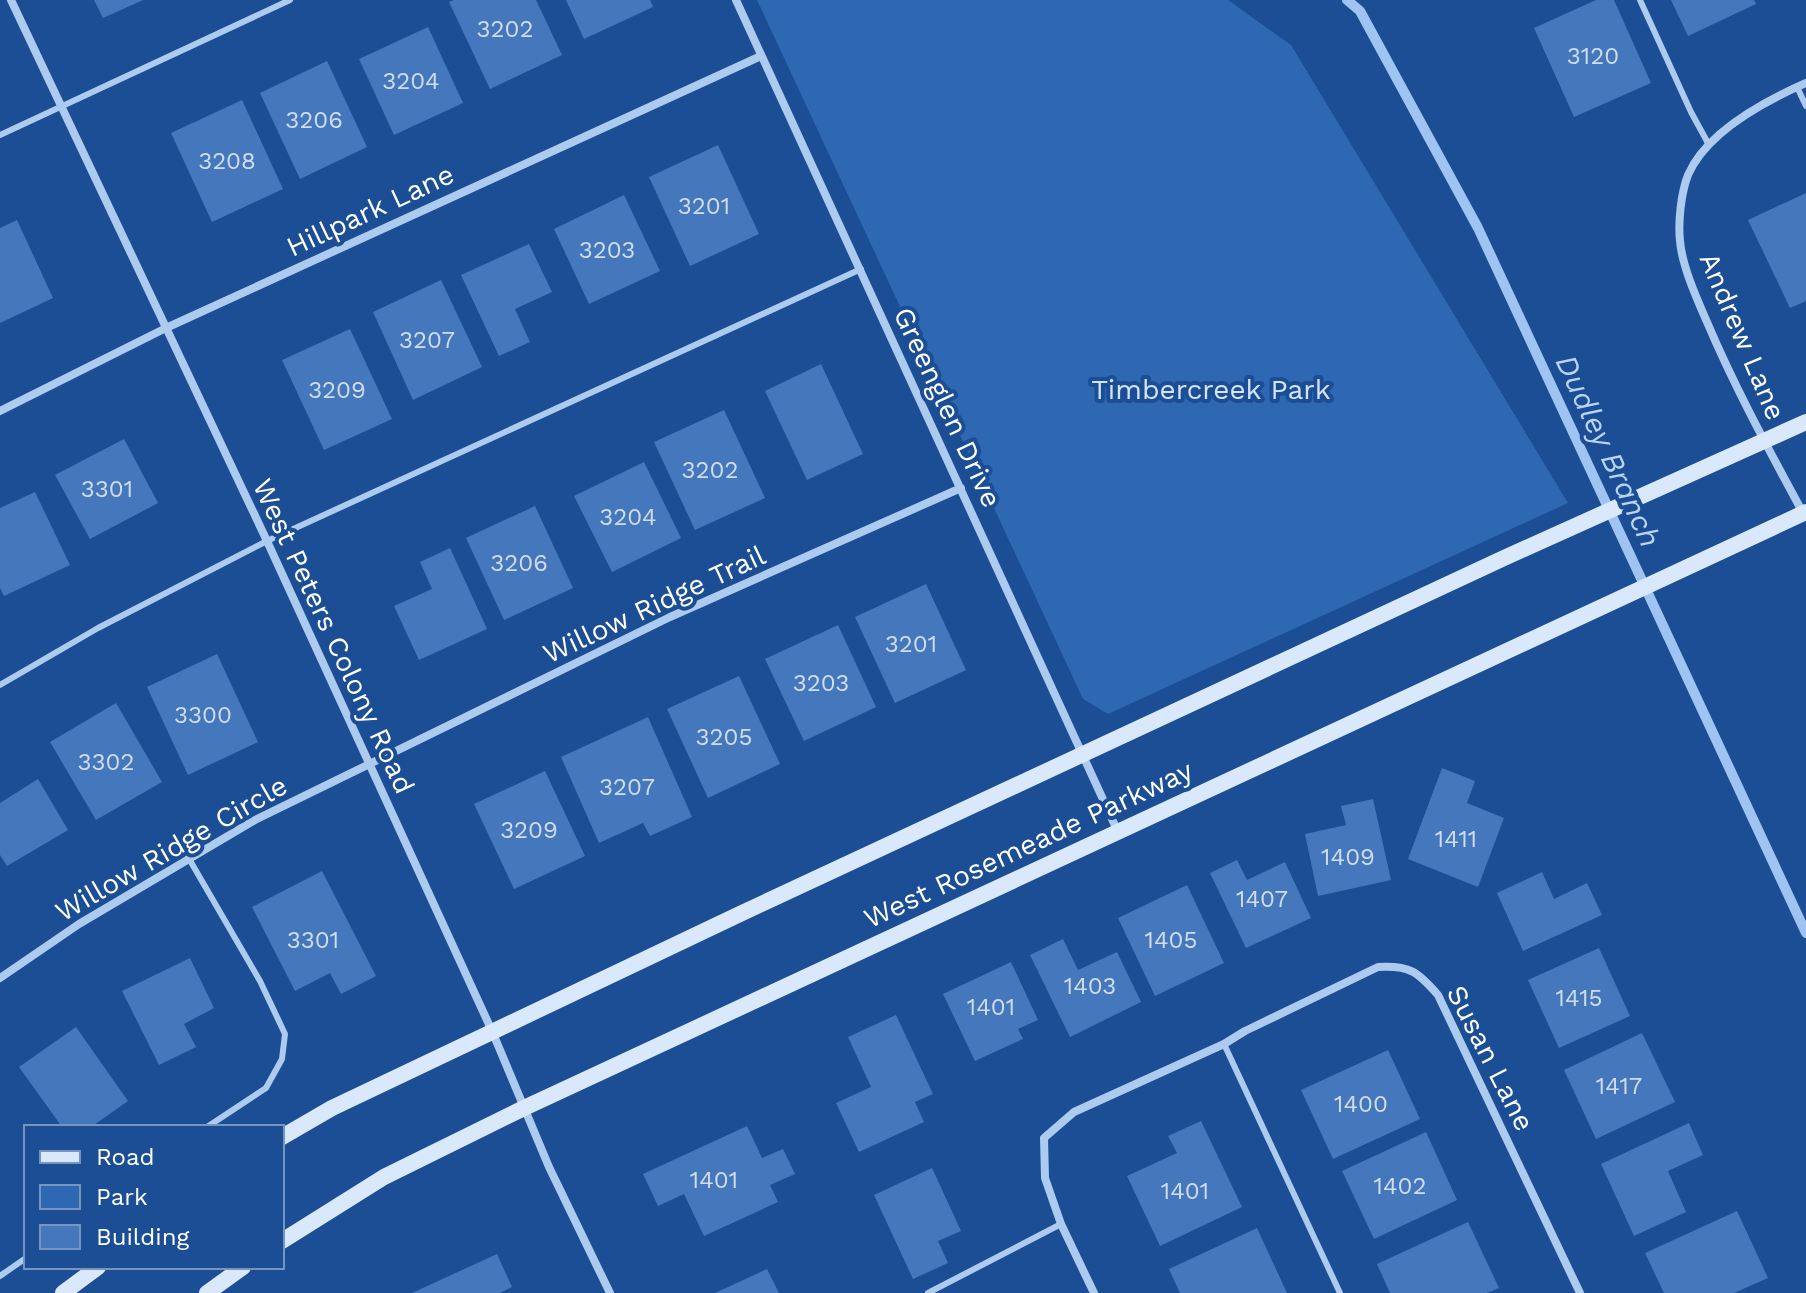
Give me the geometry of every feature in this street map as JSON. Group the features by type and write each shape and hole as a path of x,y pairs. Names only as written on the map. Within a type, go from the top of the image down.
{"main road":[{"name":"West Rosemeade Parkway","path":"284,1136 332,1108 492,1031 1504,558 1806,422"},
{"name":"West Rosemeade Parkway","path":"284,1240 384,1177 524,1108 1544,633 1805,515"},
{"path":"63,1293 95,1269"},
{"path":"207,1293 240,1269"}],"street":[{"name":"West Peters Colony Road","path":"11,0 267,541 492,1031 549,1167 610,1293"},
{"name":"Greenglen Drive","path":"736,0 1118,832"},
{"name":"Hillpark Lane","path":"0,411 166,328 761,56"},
{"name":"Andrew Lane","path":"1802,85 1754,107 1709,145 1688,174 1682,203 1680,242 1696,298 1764,441 1805,515"},
{"name":"Willow Ridge Trail","path":"369,766 670,617 961,488"},
{"name":"Willow Ridge Circle","path":"0,978 79,924 188,857 255,820 369,766"},
{"name":"Susan Lane","path":"1061,1224 1045,1178 1044,1138 1074,1112 1224,1044 1378,967 1397,966 1418,973 1438,995 1580,1293"},
{"path":"1061,1224 1094,1293"}],"lane":[{"path":"0,135 290,0"},
{"path":"1640,0 1709,145"},
{"path":"1802,85 1806,106"},
{"path":"0,685 98,628 267,541 861,269"},
{"path":"188,857 260,981 285,1034 282,1059 266,1088 210,1125"},
{"path":"1224,1044 1340,1293"},
{"path":"928,1293 1061,1224"},
{"path":"0,1276 24,1259"}],"green space":[{"name":"Timbercreek Park","path":"757,0 1228,0 1291,45 1568,503 1108,714 1083,699"}],"building":[{"path":"94,0 143,0 103,18"},
{"path":"536,0 562,55 490,89 449,2"},
{"path":"566,0 650,0 653,7 584,39"},
{"path":"1596,0 1614,0 1651,83 1574,117 1534,28"},
{"path":"1671,0 1754,0 1756,4 1688,36"},
{"path":"428,27 463,103 394,135 359,59"},
{"path":"327,61 367,147 300,179 260,93"},
{"path":"242,100 283,189 212,222 171,133"},
{"path":"718,145 759,234 690,266 649,177"},
{"path":"1806,193 1806,301 1790,308 1748,220"},
{"path":"624,195 660,271 589,304 554,229"},
{"path":"17,220 53,298 0,323 0,228"},
{"path":"529,244 552,292 515,309 530,342 499,356 461,275"},
{"path":"441,280 482,367 413,400 373,312"},
{"path":"350,329 392,419 324,450 282,360"},
{"path":"821,364 863,454 807,480 765,391"},
{"path":"724,410 765,498 695,530 654,442"},
{"path":"124,439 158,503 90,539 55,475"},
{"path":"644,462 681,538 612,572 574,496"},
{"path":"35,492 70,565 4,596 0,588 0,508"},
{"path":"535,506 573,588 504,620 466,538"},
{"path":"450,548 487,629 419,660 394,606 432,589 420,562"},
{"path":"926,584 966,670 895,703 855,617"},
{"path":"838,625 876,707 804,741 765,659"},
{"path":"217,654 258,742 188,775 147,687"},
{"path":"739,676 780,764 708,798 667,709"},
{"path":"116,703 162,782 96,820 50,742"},
{"path":"648,717 692,817 650,836 643,823 599,843 561,757"},
{"path":"1442,768 1475,781 1467,803 1504,818 1478,887 1408,859"},
{"path":"545,771 585,856 514,889 474,804"},
{"path":"38,779 68,830 7,866 0,855 0,803"},
{"path":"1373,799 1391,880 1318,896 1305,834 1346,825 1341,806"},
{"path":"1237,860 1247,880 1285,862 1311,918 1246,948 1210,873"},
{"path":"322,871 376,976 341,994 330,973 295,991 252,907"},
{"path":"1542,872 1554,899 1587,883 1602,915 1523,951 1497,893"},
{"path":"1187,885 1224,963 1155,996 1118,918"},
{"path":"1063,939 1078,970 1117,952 1141,1002 1070,1037 1030,955"},
{"path":"1599,948 1630,1016 1559,1048 1528,980"},
{"path":"190,958 214,1008 184,1024 196,1047 159,1065 122,991"},
{"path":"1011,962 1038,1020 1018,1029 1023,1039 975,1061 943,994"},
{"path":"896,1015 933,1094 915,1102 924,1122 859,1152 836,1103 871,1087 848,1037"},
{"path":"76,1027 128,1101 94,1125 61,1125 19,1067"},
{"path":"1642,1033 1675,1102 1596,1139 1564,1070"},
{"path":"1388,1050 1420,1119 1333,1159 1301,1090"},
{"path":"1201,1121 1242,1207 1160,1246 1127,1176 1177,1153 1168,1136"},
{"path":"1689,1123 1703,1155 1668,1171 1686,1212 1634,1236 1601,1164"},
{"path":"747,1126 762,1158 783,1149 795,1174 770,1185 778,1202 704,1236 684,1194 658,1206 643,1174"},
{"path":"1426,1132 1457,1200 1374,1239 1342,1171"},
{"path":"932,1168 961,1231 938,1241 948,1263 913,1279 874,1195"},
{"path":"1737,1211 1768,1278 1734,1293 1664,1293 1645,1253"},
{"path":"1468,1222 1499,1288 1487,1293 1390,1293 1377,1264"},
{"path":"1257,1228 1287,1293 1180,1293 1169,1269"},
{"path":"497,1254 512,1287 500,1293 412,1293"},
{"path":"767,1269 779,1293 715,1293"}],"waterway":[{"name":"Dudley Branch","path":"1347,0 1360,11 1478,228 1806,933"}]}
